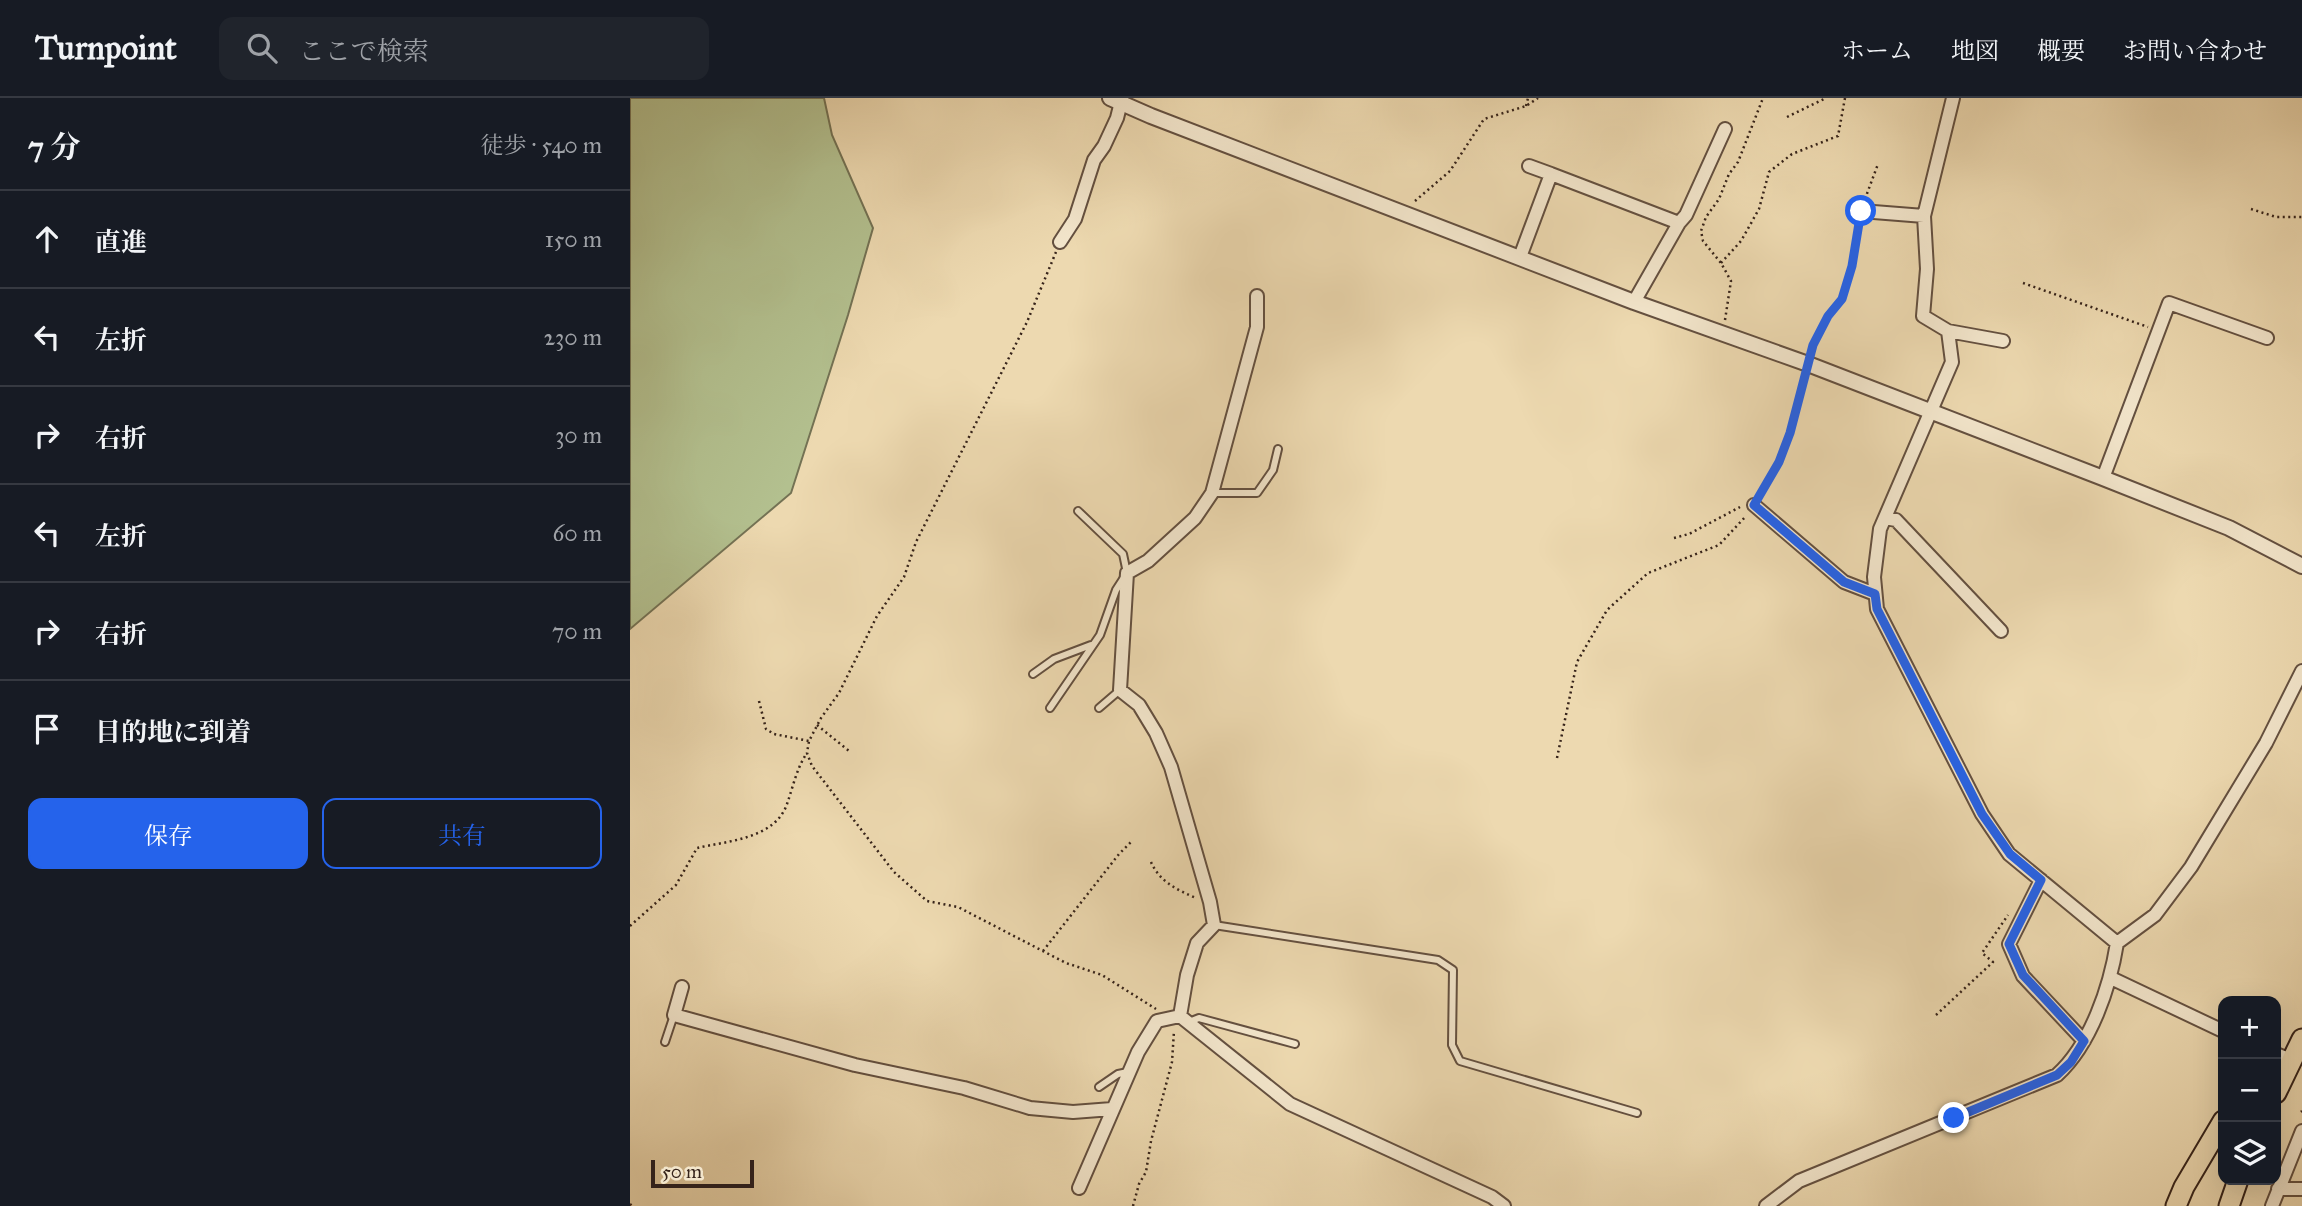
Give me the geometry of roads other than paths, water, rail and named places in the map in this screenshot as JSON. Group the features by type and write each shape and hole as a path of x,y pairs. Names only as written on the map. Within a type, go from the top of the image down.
{"main road":[{"path":"2283,1057 2302,1039"},
{"path":"2176,1206 2184,1187 2222,1122"},
{"path":"2229,1206 2236,1185"}],"street":[{"path":"1954,98 1924,216 1927,269 1923,316 1948,331 2003,341"},
{"path":"1060,243 1075,219 1094,160 1117,118 1117,99 1634,302 1808,364 2103,478 2229,528 2302,566"},
{"path":"1634,302 1686,215 1724,128"},
{"path":"1529,166 1679,223"},
{"path":"1520,257 1550,174"},
{"path":"1861,211 1924,216"},
{"path":"1183,1019 1186,975 1197,943 1214,925 1210,902 1171,767 1156,733 1139,705 1121,690 1127,573 1148,561 1195,517 1212,493 1257,327 1257,296"},
{"path":"2103,478 2169,303 2267,338"},
{"path":"1948,331 1952,362 1880,529 1874,578 1877,609 1982,814 2010,854 2117,943"},
{"path":"1754,505 1844,582 1875,594"},
{"path":"1885,518 1896,520 2001,631"},
{"path":"1766,1206 1798,1181 2057,1075 2071,1062 2084,1041 2111,978 2117,943 2155,915 2191,867 2266,743 2302,671"},
{"path":"2041,880 2009,944 2023,975 2084,1041"},
{"path":"2111,978 2218,1029"},
{"path":"682,987 674,1015 855,1065 964,1088 1030,1108 1073,1112 1112,1109"},
{"path":"1079,1188 1129,1072 1157,1021 1183,1019 1290,1104 1492,1197 1504,1206"},
{"path":"2272,1206 2302,1130"},
{"path":"2278,1189 2302,1189"}],"lane":[{"path":"1212,493 1257,493 1273,470 1278,449"},
{"path":"1050,708 1100,635 1116,590 1127,573 1123,554 1077,511"},
{"path":"1033,674 1054,659 1091,645"},
{"path":"1099,708 1121,690"},
{"path":"1214,925 1438,960 1453,970 1452,1045 1461,1061 1637,1113"},
{"path":"665,1042 674,1015"},
{"path":"1183,1019 1199,1018 1295,1044"},
{"path":"1099,1087 1118,1074 1129,1072"}]}
